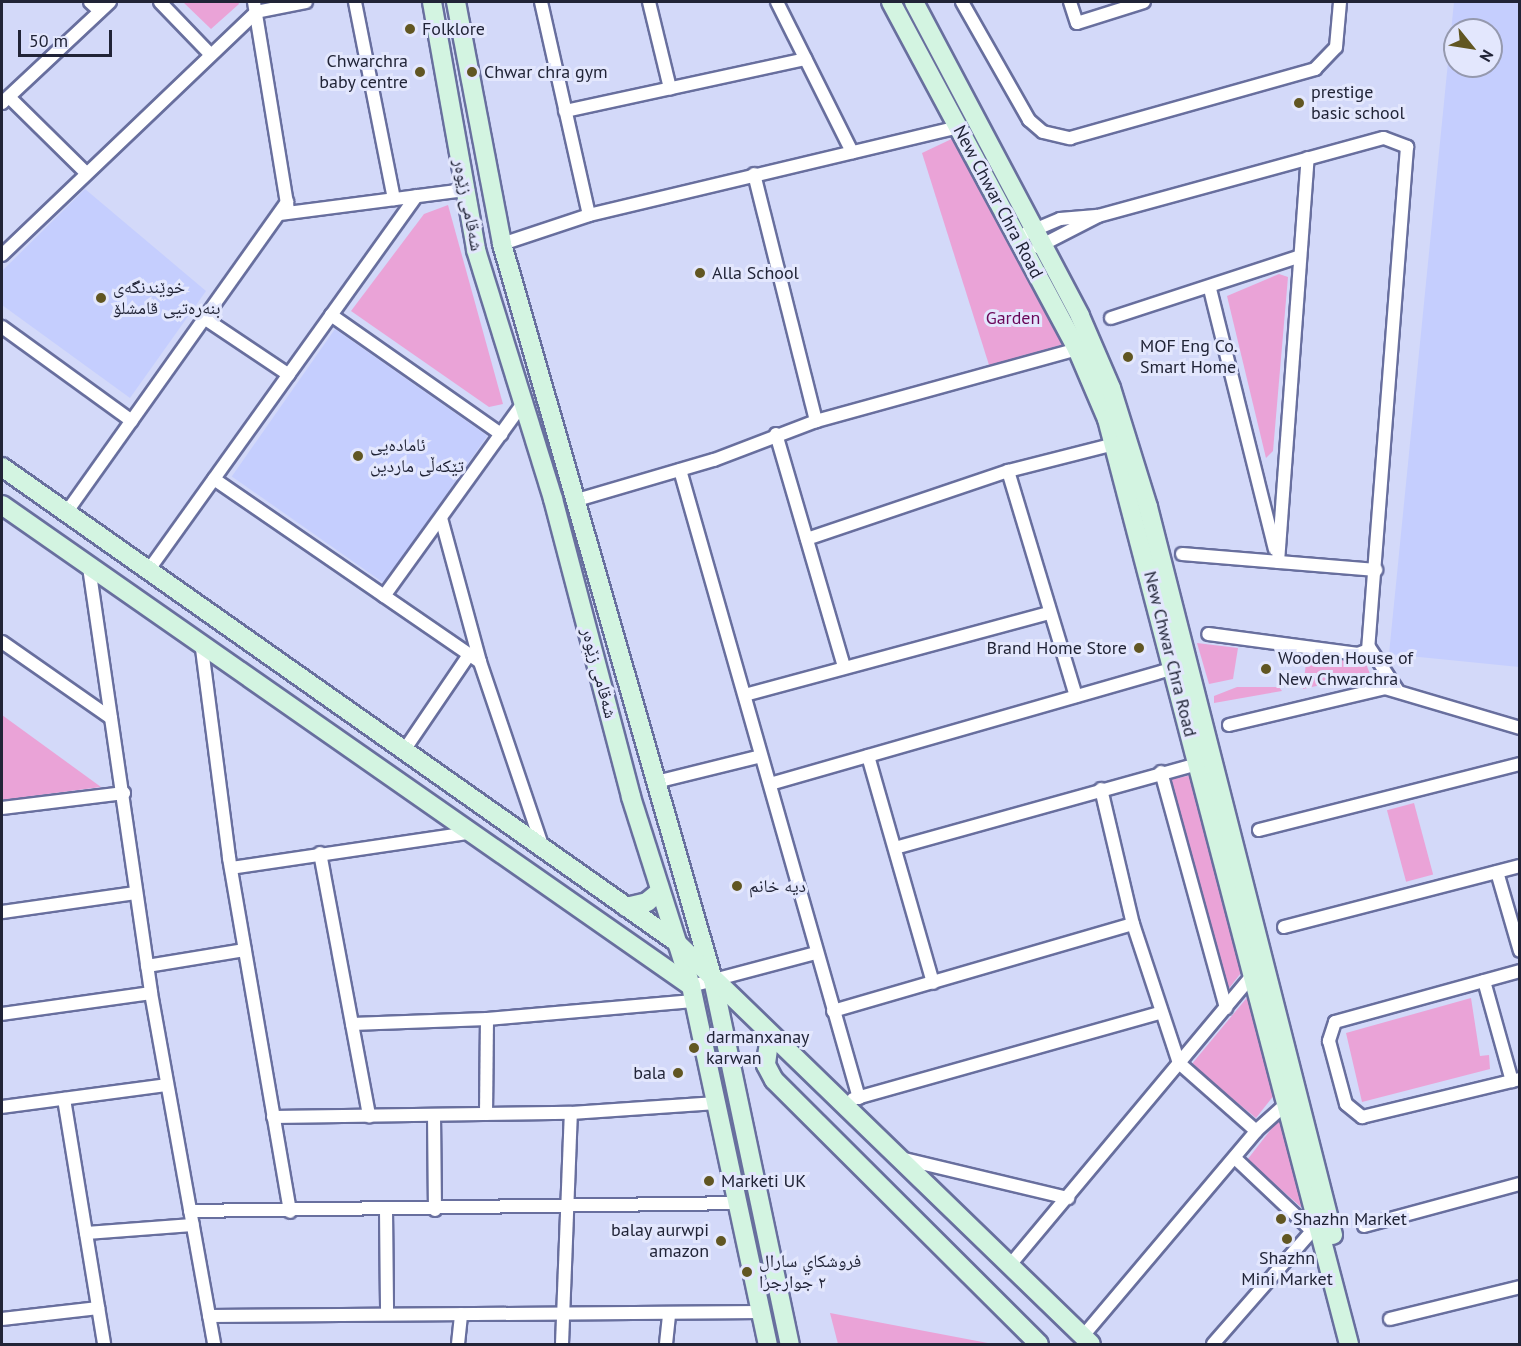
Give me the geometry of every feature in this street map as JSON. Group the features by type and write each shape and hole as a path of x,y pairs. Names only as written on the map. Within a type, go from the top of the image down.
{"street":[{"path":"90,2 100,11"},
{"path":"86,173 5,100 110,2"},
{"path":"160,2 209,53"},
{"path":"2,255 255,7 306,2"},
{"path":"355,2 394,199"},
{"name":"شەقامی زێوەر","path":"432,2 476,250 523,403 660,891 692,994 768,1344"},
{"name":"شەقامی زێوەر","path":"456,2 501,244 578,500 713,980 790,1344"},
{"path":"541,2 589,215"},
{"path":"649,2 670,88"},
{"path":"777,2 852,152"},
{"name":"New Chwar Chra Road","path":"891,2 959,127 1015,238 1077,349 1115,444 1251,977 1287,1103 1314,1226 1349,1344"},
{"name":"New Chwar Chra Road","path":"914,2 1038,237 1112,388 1145,496 1361,1344"},
{"path":"962,2 1029,120 1043,132 1070,138 1315,69 1336,46 1340,2"},
{"path":"1070,2 1077,23 1144,2"},
{"path":"66,513 204,318 285,210 255,7"},
{"path":"565,111 806,59"},
{"path":"501,244 589,215 959,127"},
{"path":"1015,238 1038,237 1098,216 1384,138 1400,141 1410,156 1369,648 1399,692"},
{"path":"1278,562 1298,257 1308,159"},
{"path":"754,174 816,421"},
{"path":"285,210 464,190"},
{"path":"148,571 416,196"},
{"path":"1026,255 1038,237 1060,219 1098,216"},
{"path":"1112,318 1209,289 1298,257"},
{"path":"1209,289 1278,562"},
{"path":"331,315 501,434"},
{"path":"204,318 288,375"},
{"path":"2,327 132,421"},
{"path":"578,500 680,470 816,421 1077,349"},
{"path":"384,596 523,403"},
{"path":"776,434 844,667"},
{"path":"807,539 1008,471 1115,444"},
{"path":"2,467 675,942 1087,1340 1237,1160 1256,1131 1287,1103"},
{"path":"680,470 859,1098"},
{"path":"1008,471 1049,613 1076,696"},
{"path":"214,479 474,658"},
{"path":"2,505 202,649 469,833 692,994"},
{"path":"441,518 474,658 543,849"},
{"path":"1182,554 1376,570"},
{"path":"89,567 124,793 135,894 166,1085 214,1344"},
{"path":"746,695 1049,613"},
{"path":"1208,634 1358,654 1369,648"},
{"path":"2,642 111,718"},
{"path":"202,649 231,868 290,1212"},
{"path":"403,752 474,658"},
{"path":"770,784 1172,669"},
{"path":"1229,725 1385,688 1520,728"},
{"path":"656,782 761,756"},
{"path":"868,756 933,983"},
{"path":"895,848 1161,772 1198,764"},
{"path":"1259,830 1520,764"},
{"path":"1161,772 1226,1008"},
{"path":"1101,789 1133,924 1159,1013 1179,1063 1256,1131"},
{"path":"2,808 124,793"},
{"path":"231,868 320,853 469,833"},
{"path":"320,853 369,1116"},
{"path":"1284,927 1520,866"},
{"path":"1497,872 1520,951"},
{"path":"586,917 604,891"},
{"path":"626,907 647,902 660,891"},
{"path":"2,912 135,894"},
{"path":"833,1011 1133,924"},
{"path":"147,966 245,950"},
{"path":"352,1024 487,1020 692,994 713,980 816,953"},
{"path":"1484,981 1516,1080 1362,1117 1346,1104 1329,1048 1335,1022 1520,971"},
{"path":"1010,1265 1251,977"},
{"path":"2,1014 151,993"},
{"path":"841,1103 1159,1013"},
{"path":"486,1114 487,1020"},
{"path":"770,1035 766,1065 774,1080 1039,1344"},
{"path":"2,1107 166,1085"},
{"path":"64,1099 104,1344"},
{"path":"273,1117 571,1113 717,1103"},
{"path":"562,1344 571,1113"},
{"path":"434,1115 435,1210"},
{"path":"898,1158 1068,1198"},
{"path":"1213,1344 1314,1226 1237,1160"},
{"path":"1364,1226 1520,1184"},
{"path":"190,1211 435,1210 739,1203"},
{"path":"386,1210 387,1314"},
{"path":"86,1233 193,1225"},
{"path":"1390,1319 1520,1287"},
{"path":"2,1316 98,1308"},
{"path":"209,1317 387,1314 669,1314 763,1328"},
{"path":"458,1344 462,1314"},
{"path":"666,1344 669,1314"}],"shaded area":[{"path":"1454,2 1519,2 1519,667 1389,654 1446,78 1503,78 1503,18 1452,18"},
{"name":"خوێندنگەی بنەرەتیی قامشلۆ","path":"85,189 206,291 130,398 2,305 2,271"},
{"name":"ئامادەیی تێکەڵی ماردین","path":"335,329 487,436 384,583 232,476"}],"green space":[{"path":"183,2 238,2 239,4 211,29"},
{"name":"Garden","path":"960,135 1068,343 989,365 922,153"},
{"path":"448,205 503,404 489,407 351,311 424,214"},
{"path":"1279,274 1288,277 1273,451 1266,458 1227,296"},
{"path":"1197,643 1238,648 1233,679 1209,684"},
{"path":"1307,654 1365,661 1370,674 1303,689"},
{"path":"1237,687 1279,687 1282,691 1214,703 1214,696"},
{"path":"2,715 101,787 2,800"},
{"path":"1192,775 1244,969 1227,991 1167,780"},
{"path":"1414,803 1433,874 1406,882 1387,810"},
{"path":"1250,994 1275,1094 1256,1118 1191,1065"},
{"path":"1471,998 1480,1056 1489,1055 1490,1069 1362,1102 1346,1033"},
{"path":"1279,1119 1305,1200 1301,1207 1247,1160"},
{"path":"830,1313 993,1344 838,1344"}],"place":[{"name":"Folklore","path":"410,29"},
{"name":"Chwarchra baby centre","path":"420,72"},
{"name":"Chwar chra gym","path":"472,72"},
{"name":"prestige basic school","path":"1299,103"},
{"name":"Alla School","path":"700,273"},
{"name":"خوێندنگەی بنەرەتیی قامشلۆ","path":"101,298"},
{"name":"MOF Eng Co. Smart Home","path":"1128,357"},
{"name":"ئامادەیی تێکەڵی ماردین","path":"358,456"},
{"name":"Brand Home Store","path":"1139,648"},
{"name":"Wooden House of New Chwarchra","path":"1266,669"},
{"name":"دیە خانم","path":"737,886"},
{"name":"darmanxanay karwan","path":"694,1048"},
{"name":"bala","path":"678,1073"},
{"name":"Marketi UK","path":"709,1181"},
{"name":"Shazhn Market","path":"1281,1219"},
{"name":"Shazhn Mini Market","path":"1287,1239"},
{"name":"balay aurwpi amazon","path":"721,1241"},
{"name":"فروشكاي سارال ٢ جوارجرا","path":"747,1272"}]}
